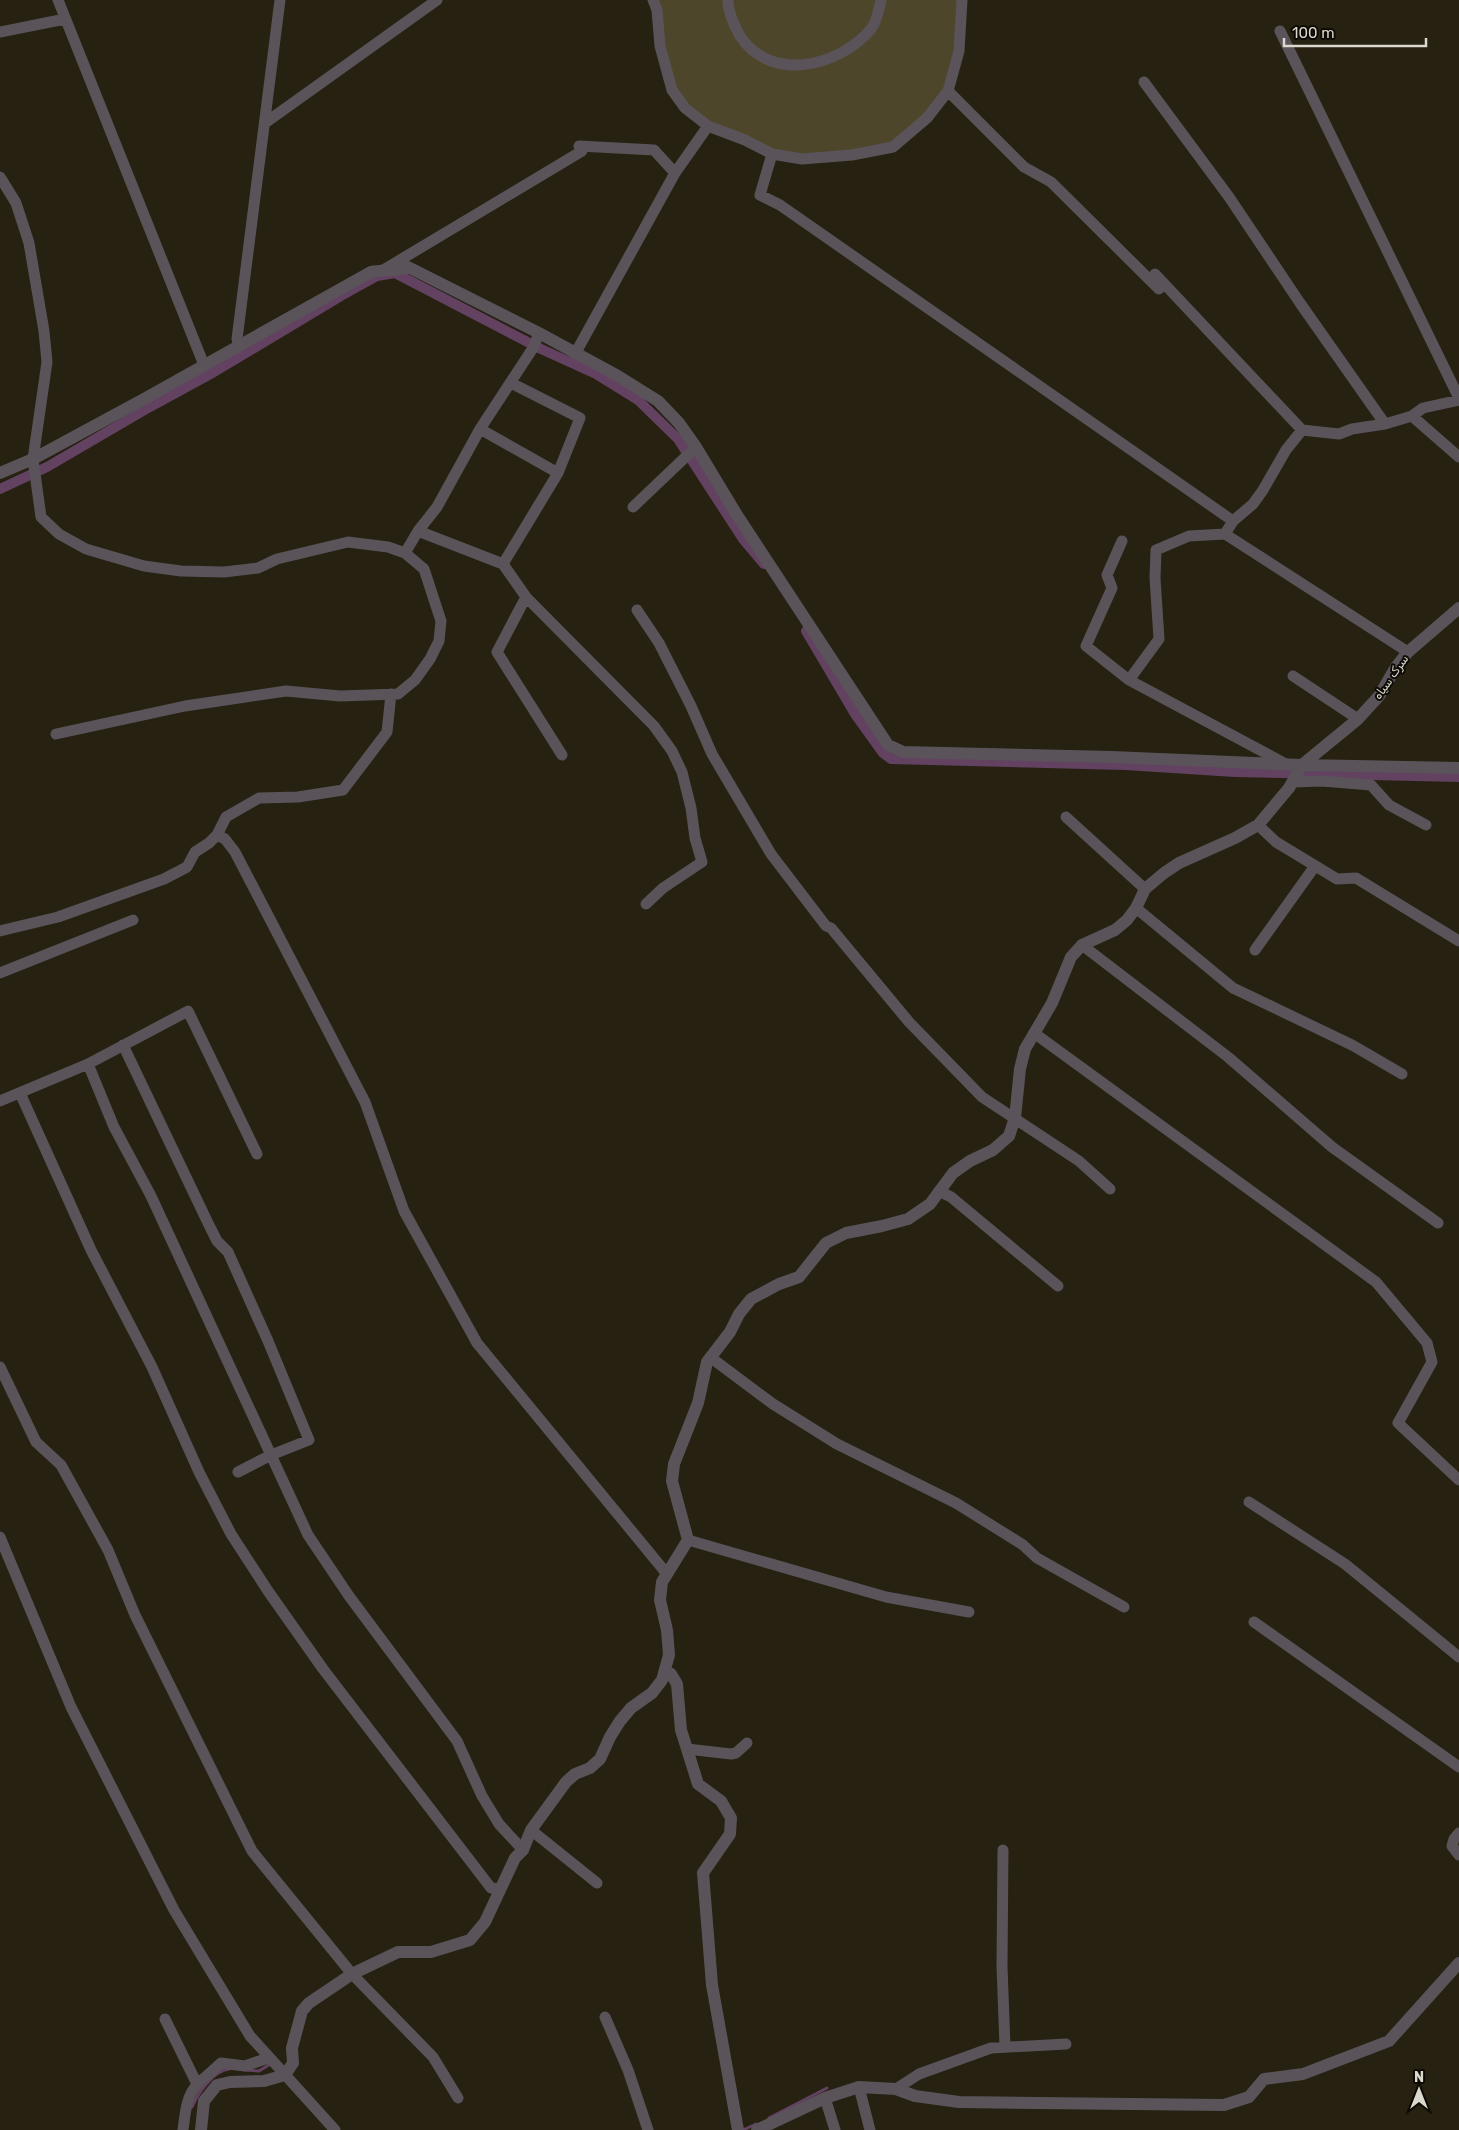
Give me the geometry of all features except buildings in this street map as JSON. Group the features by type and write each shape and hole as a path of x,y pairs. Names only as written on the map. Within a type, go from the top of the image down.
{"street":[{"path":"58,0 204,365"},
{"path":"238,346 237,339 280,0"},
{"path":"265,123 437,0"},
{"path":"653,0 657,10 660,46 672,90 685,108 708,126 745,140 772,154 802,159 852,155 893,147 927,118 948,91 959,51 962,0"},
{"path":"728,0 735,28 746,44 763,58 784,65 801,65 833,58 843,53 872,28 882,0"},
{"path":"0,32 65,20"},
{"path":"1155,274 1302,430 1339,434 1352,428 1385,424 1412,416 1423,408 1459,399 1280,31"},
{"path":"1144,82 1229,197 1300,303 1385,424"},
{"path":"948,91 1024,167 1051,182 1176,306"},
{"path":"575,354 675,173 708,126"},
{"path":"385,269 582,151 579,146 654,150 675,173"},
{"path":"772,154 760,195 780,205 1233,521"},
{"path":"0,177 16,203 30,243 44,331 46,362 35,468 41,516 59,534 86,550 144,566 181,571 224,572 258,568 277,559 348,542 388,547 405,553 424,569 441,621 439,641 430,659 415,680 398,694 340,696 286,691 260,694 185,706 56,734"},
{"path":"0,473 35,468 204,365 371,272 385,269 400,270 408,267 536,341 575,354 618,376 658,401 679,423 691,452 737,515 888,745 903,752 1112,757 1296,772 1459,768"},
{"path":"405,553 418,531 436,507 480,429 536,341"},
{"path":"503,564 558,473 580,418 511,383"},
{"path":"1412,416 1459,457"},
{"path":"480,429 558,473"},
{"path":"1225,534 1233,521 1253,504 1264,490 1286,450 1302,430"},
{"path":"633,507 691,452"},
{"path":"418,531 503,564 526,597 654,726 672,751 682,772 691,808 695,838 702,862 663,888 646,904"},
{"path":"1129,680 1158,639 1155,578 1156,550 1189,536 1225,534 1408,652"},
{"path":"1122,541 1107,575 1112,588 1086,646 1129,680 1296,772 1322,781 1371,786 1389,805 1426,824"},
{"path":"526,597 497,652 562,756"},
{"name":"سرک سیاه","path":"1258,825 1296,772 1358,719 1380,696 1396,667 1408,652 1459,608"},
{"path":"636,610 659,643 691,706 712,754 776,861 826,926 831,928 909,1022 982,1097 1079,1161 1110,1189"},
{"path":"1293,676 1358,719"},
{"path":"0,931 58,917 164,879 187,867 195,852 217,835 226,817 259,798 298,797 343,790 387,732 391,694"},
{"path":"1066,817 1145,889"},
{"path":"201,2130 204,2101 217,2085 230,2082 264,2081 285,2075 293,2063 292,2048 302,2011 309,2002 352,1974 398,1952 430,1952 470,1940 485,1922 515,1858 523,1850 530,1830 566,1782 575,1774 590,1768 600,1758 610,1737 630,1708 652,1693 662,1680 669,1655 668,1630 660,1600 662,1582 688,1540 672,1481 672,1474 674,1464 698,1403 707,1362 710,1357 730,1332 739,1314 751,1299 780,1284 799,1277 826,1243 846,1233 908,1219 930,1204 953,1173 970,1161 993,1150 1009,1136 1015,1118 1020,1069 1025,1049 1052,1003 1071,957 1082,945 1114,930 1127,920 1136,908 1145,889 1179,862 1235,838 1258,825 1276,842 1337,879 1356,878 1459,941"},
{"path":"217,835 225,839 235,852 320,1014 365,1102 404,1211 477,1343 667,1574"},
{"path":"1256,950 1315,866"},
{"path":"1136,908 1233,988 1352,1045 1402,1074"},
{"path":"0,973 133,920"},
{"path":"1082,945 1228,1057 1332,1147 1438,1223"},
{"path":"0,1101 88,1064 188,1011 257,1154"},
{"path":"1034,1033 1376,1282 1427,1343 1432,1362 1398,1423 1459,1480"},
{"path":"123,1045 217,1241 228,1252 268,1341 309,1440 271,1455 238,1472"},
{"path":"88,1064 114,1127 152,1196 308,1534 349,1596 457,1741 482,1796 499,1824 523,1850"},
{"path":"20,1093 91,1250 152,1367 199,1472 231,1534 268,1591 323,1668 491,1888 500,1889"},
{"path":"939,1191 951,1197 1058,1286"},
{"path":"710,1357 773,1404 837,1444 956,1503 1023,1545 1037,1558 1124,1607"},
{"path":"0,1368 36,1442 61,1465 108,1550 135,1615 252,1851 352,1974 433,2057 458,2098"},
{"path":"1249,1502 1344,1564 1459,1657"},
{"path":"0,1537 70,1707 170,1902 250,2036 335,2130"},
{"path":"688,1540 886,1597 969,1612"},
{"path":"1254,1622 1459,1767"},
{"path":"665,1670 671,1674 677,1684 680,1730 698,1784 721,1801 731,1818 730,1834 703,1873 712,1985 738,2128"},
{"path":"687,1749 731,1754 748,1743"},
{"path":"530,1830 597,1883"},
{"path":"1459,1832 1452,1846 1459,1855"},
{"path":"1004,1850 1002,1966 1005,2047"},
{"path":"757,2130 825,2098 859,2087 896,2089 914,2096 959,2102 1224,2106 1249,2097 1264,2079 1303,2074 1389,2040 1459,1964"},
{"path":"605,2017 628,2070 648,2130"},
{"path":"165,2019 197,2084"},
{"path":"896,2089 919,2074 991,2048 1066,2044"},
{"path":"183,2130 190,2095 197,2084 210,2075 221,2063 245,2066 268,2058"},
{"path":"859,2087 870,2130"},
{"path":"825,2098 835,2130"}],"shaded area":[{"path":"653,0 962,0 948,91 893,147 802,159 708,126 672,90"}],"waterway":[{"path":"0,489 47,467 377,276 395,273 541,349 596,374 638,400 678,439 743,539 764,564"},
{"path":"806,631 855,714 883,753 891,759 1125,765 1235,772 1459,777"},
{"path":"245,2070 259,2071 272,2063"},
{"path":"192,2107 202,2089 212,2078 229,2069"},
{"path":"769,2118 827,2088"},
{"path":"743,2130 756,2124"}]}
